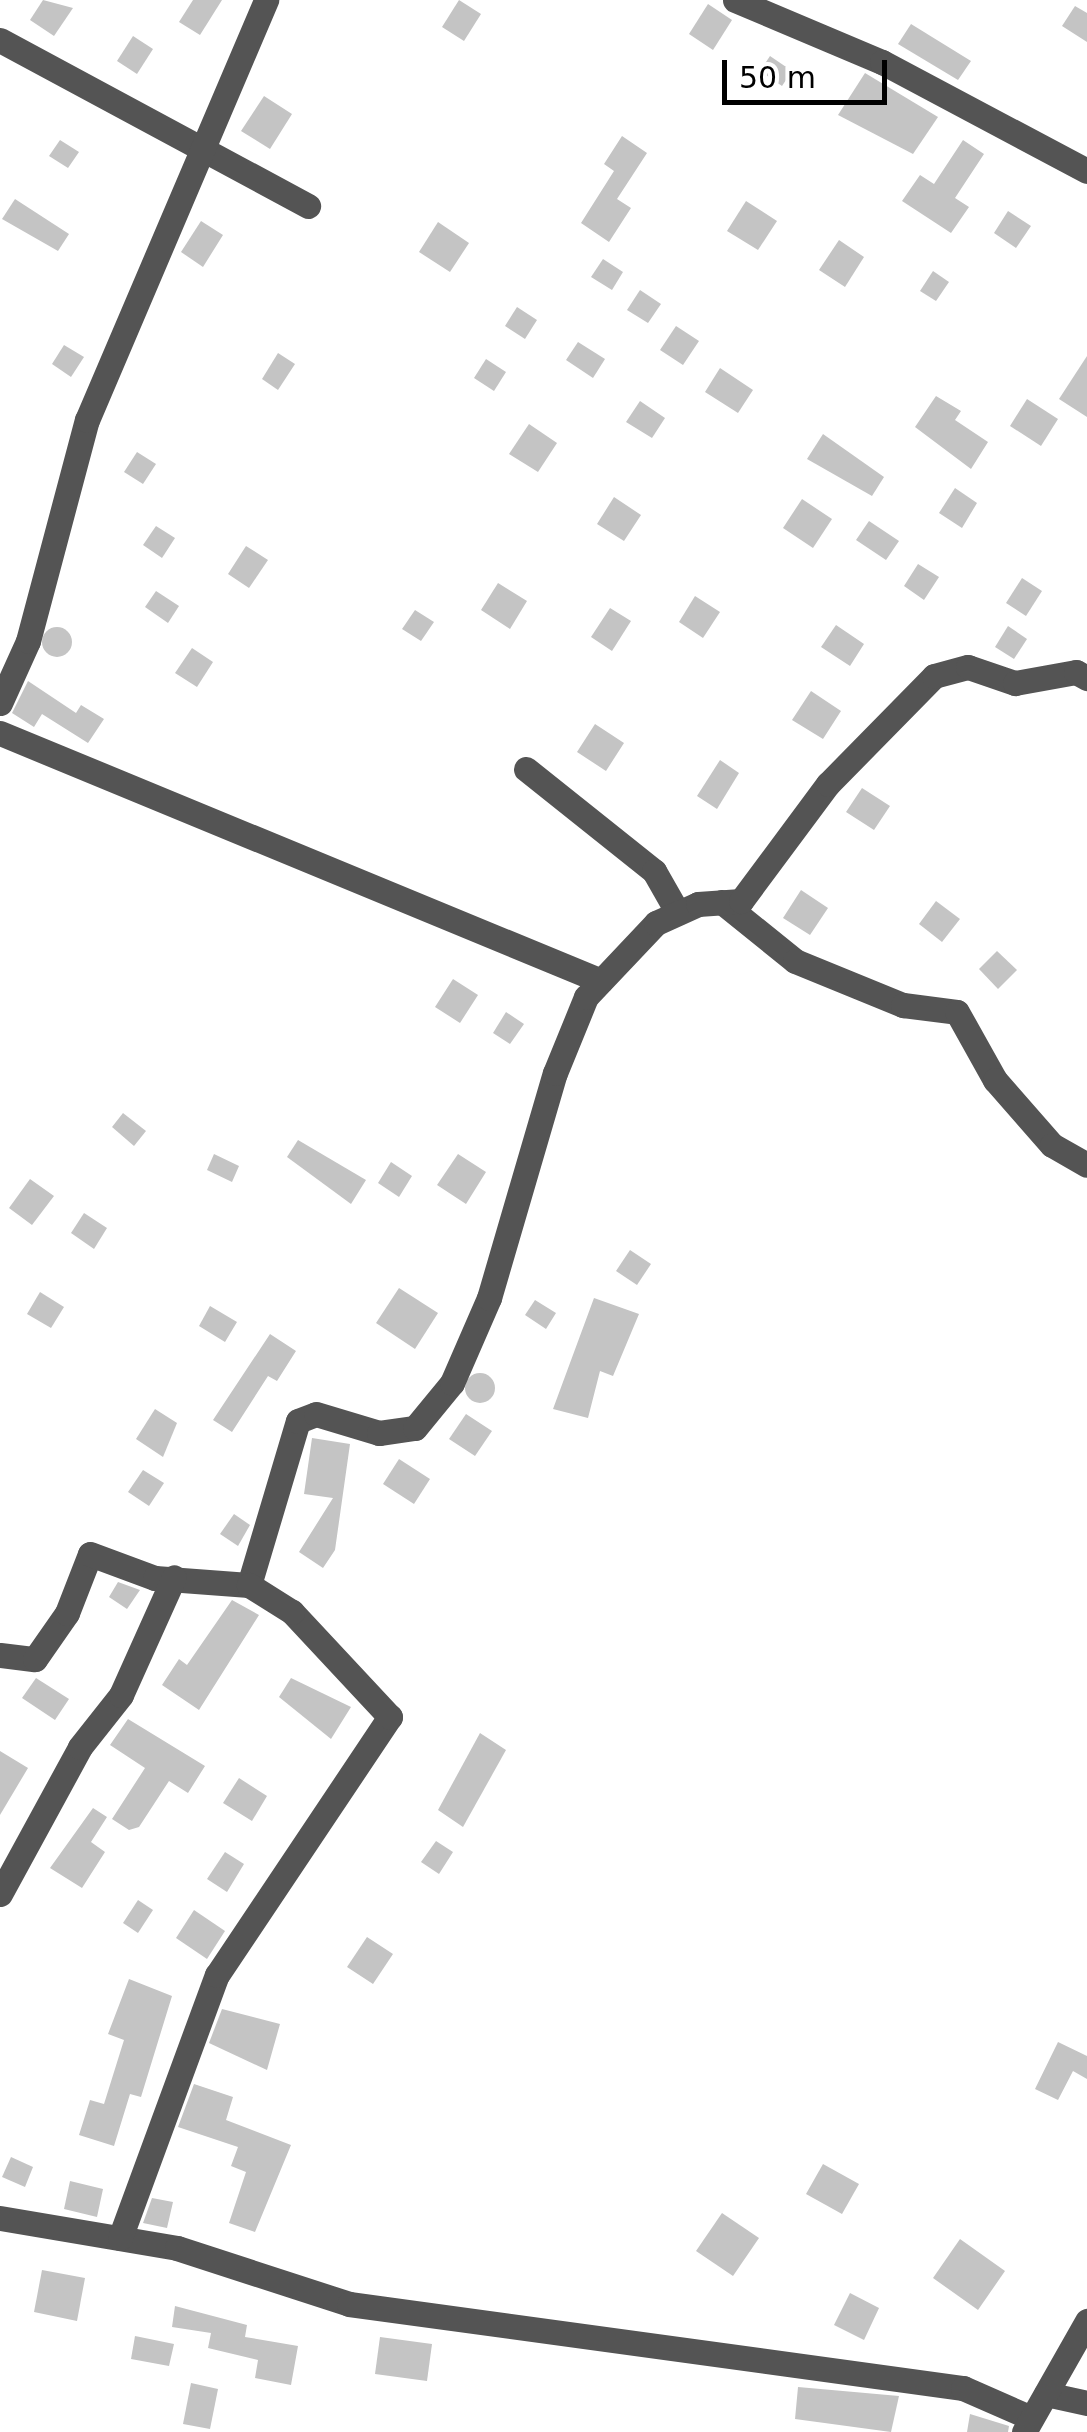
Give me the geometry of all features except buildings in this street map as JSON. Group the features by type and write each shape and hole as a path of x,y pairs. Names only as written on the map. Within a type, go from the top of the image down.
{"street":[{"path":"0,703 28,641 87,420 266,0"},
{"path":"735,0 882,62 1087,172"},
{"path":"0,40 308,206"},
{"path":"250,1585 298,1421 316,1414 379,1433 416,1428 452,1383 489,1298 555,1074 601,981 656,923 678,913 742,901 828,784 934,676 968,667 1016,682 1076,672 1087,678"},
{"path":"0,733 601,981"},
{"path":"526,770 654,871 678,913"},
{"path":"722,902 795,961 903,1005 957,1012 994,1080 1052,1145 1087,1165"},
{"path":"0,1655 34,1659 67,1613 90,1554 174,1576 250,1585 292,1612 390,1717 217,1975 120,2238"},
{"path":"0,1894 80,1747 121,1694 174,1576"},
{"path":"0,2218 120,2238 274,2276 349,2304 963,2388 1027,2425 1087,2321"},
{"path":"1046,2394 1087,2403"}]}
